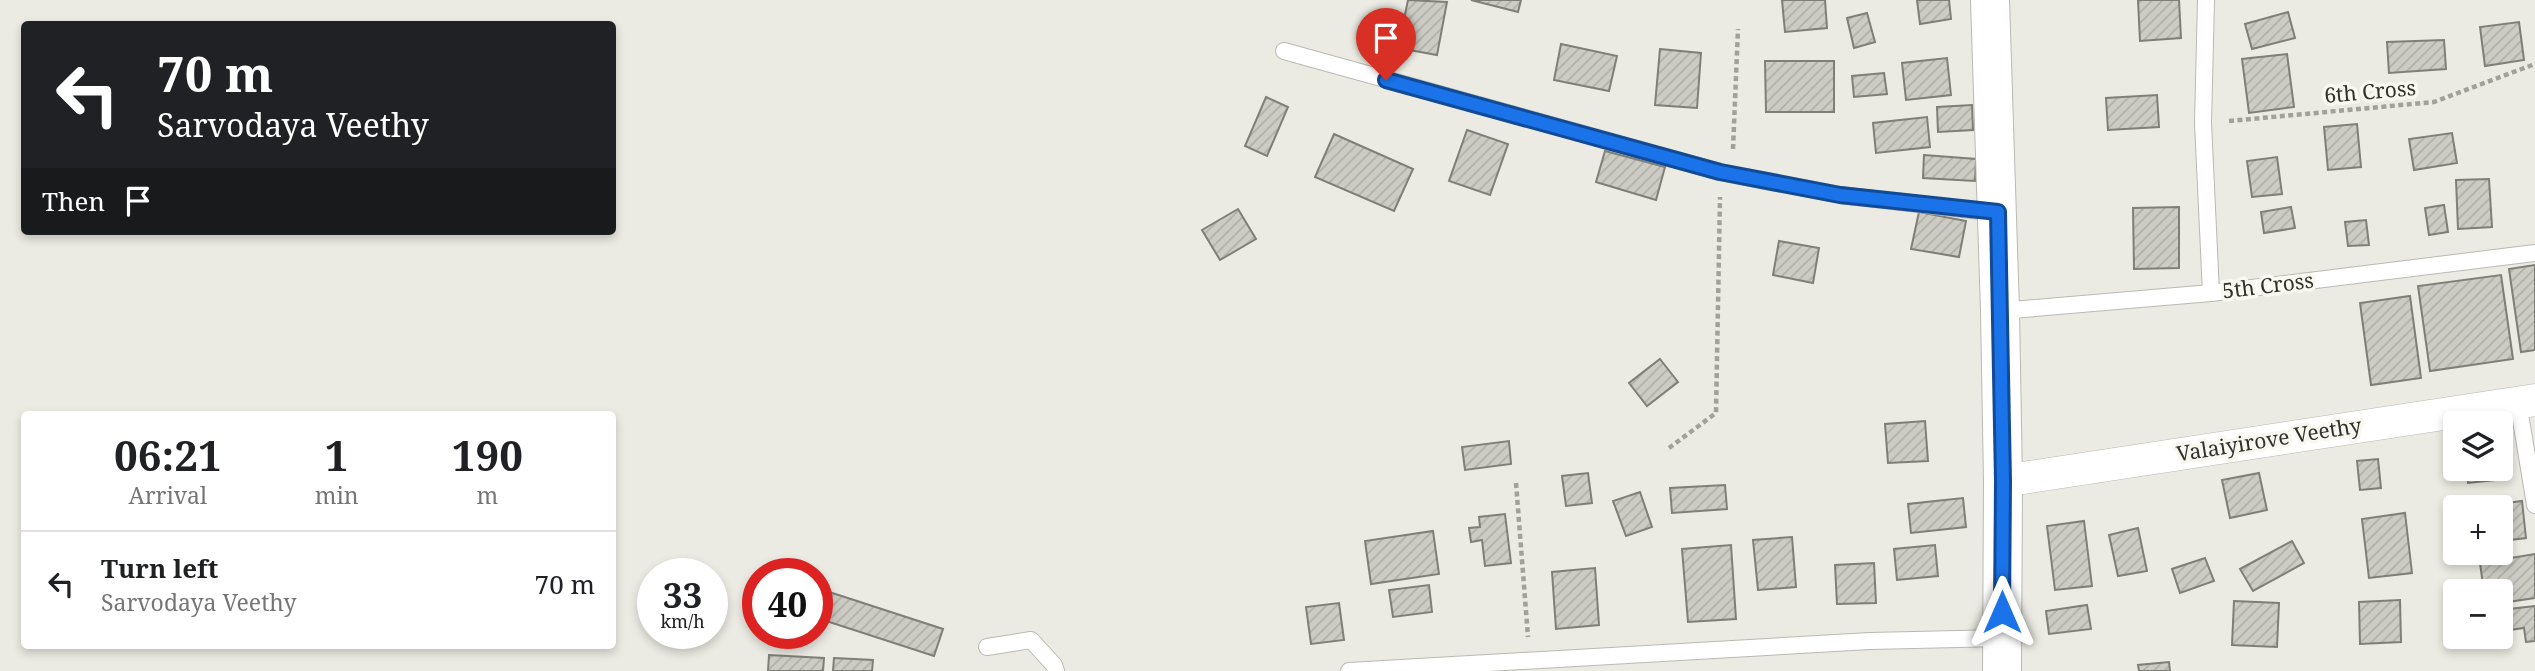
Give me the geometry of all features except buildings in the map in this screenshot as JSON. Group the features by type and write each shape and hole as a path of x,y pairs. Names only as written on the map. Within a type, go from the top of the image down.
{"street":[{"path":"1990,0 2000,311 2002,654"},
{"name":"Valaiyirove Veethy","path":"2003,481 2526,401"}],"lane":[{"path":"2206,0 2203,123 2211,293"},
{"path":"1284,51 1726,173 1840,195 1998,212"},
{"name":"5th Cross","path":"2000,311 2211,293 2535,253"},
{"path":"2526,401 2535,505"},
{"path":"987,648 1031,640 1054,665 1056,671"},
{"path":"1349,671 1870,641 2002,654"}],"path":[{"path":"1669,448 1716,414 1726,173 1738,29"},
{"name":"6th Cross","path":"2203,123 2434,102 2535,64"},
{"path":"1516,483 1530,659"}],"route":[{"path":"1386,80 1720,172 1840,195 1998,212 2003,481 2002,612"}]}
